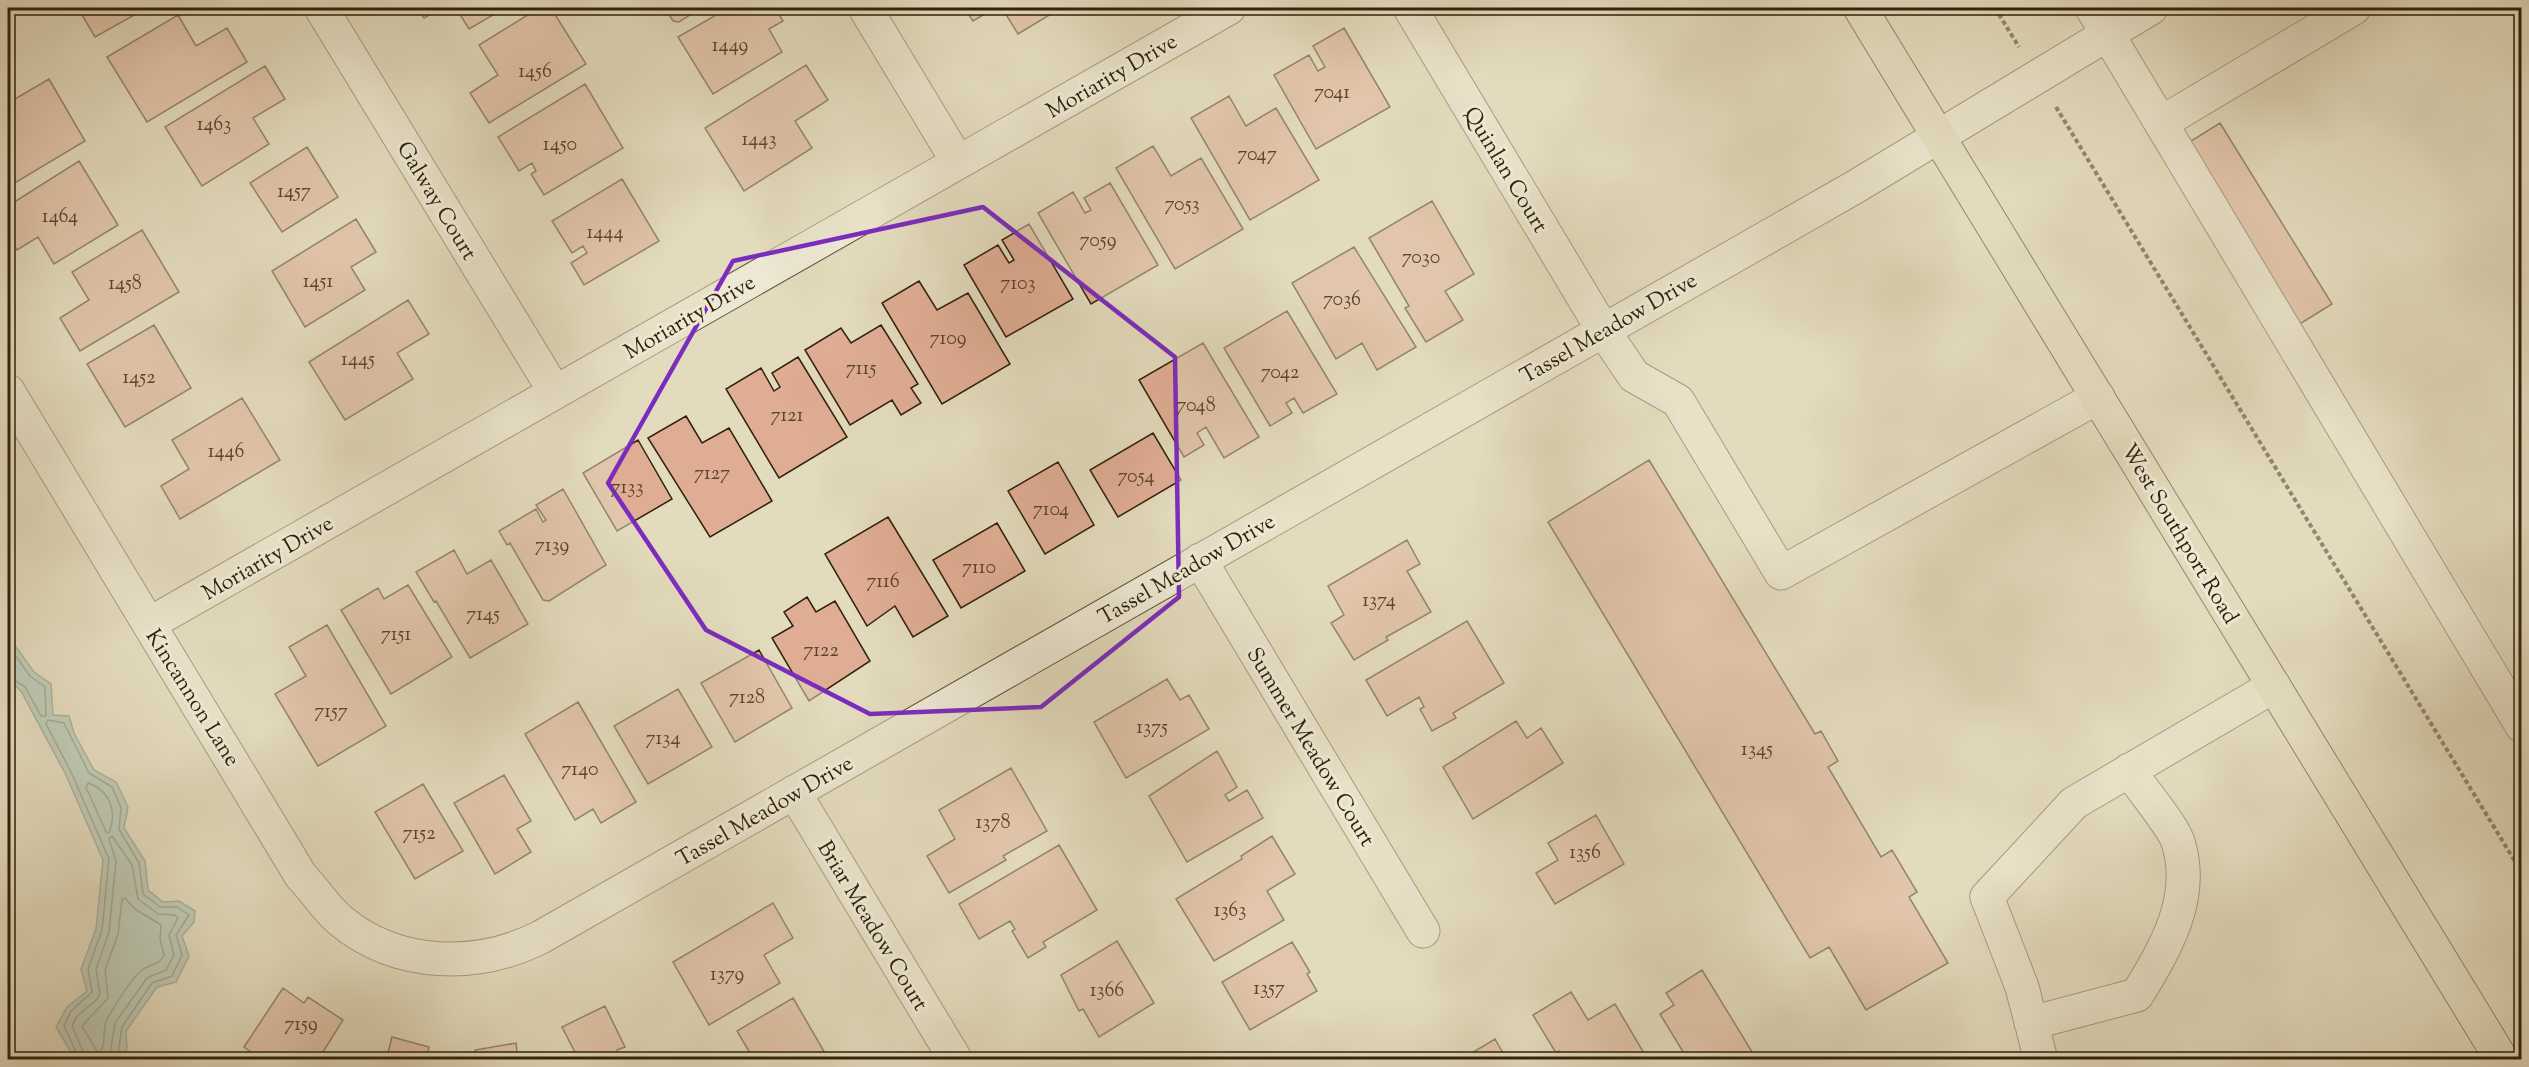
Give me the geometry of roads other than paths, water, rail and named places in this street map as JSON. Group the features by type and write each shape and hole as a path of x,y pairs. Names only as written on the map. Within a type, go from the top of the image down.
{"main road":[{"name":"West Southport Road","path":"1860,8 2502,1059"},
{"path":"2517,1059 2522,1059"}],"street":[{"name":"Galway Court","path":"321,8 555,393"},
{"path":"864,8 958,162"},
{"name":"Moriarity Drive","path":"149,624 1229,8"},
{"name":"Quinlan Court","path":"1410,8 1603,330 1634,376 1678,400 1781,573 2098,397"},
{"name":"Tassel Meadow Drive","path":"421,956 450,960 473,959 526,945 1939,137 2038,78 2100,21 2151,8"},
{"path":"2161,123 2354,8"},
{"path":"2100,21 2522,726"},
{"name":"Kincannon Lane","path":"8,391 313,891 340,920 362,936 390,948 421,956"},
{"name":"Summer Meadow Court","path":"1200,560 1423,931"},
{"path":"2041,1059 2022,987 1987,897 2074,803 2274,686"},
{"path":"2031,1023 2137,995 2166,947 2186,884 2178,841 2129,770"},
{"name":"Briar Meadow Court","path":"794,792 954,1057"}],"water":[{"path":"8,636 34,672 51,684 53,715 69,716 74,733 94,770 116,782 128,807 124,828 145,861 148,890 163,902 179,901 195,911 194,922 182,936 189,956 176,982 157,987 126,1031 127,1048 122,1059 75,1059 56,1027 67,1007 87,991 81,969 96,929 103,860 66,775 21,691 8,680"}]}
